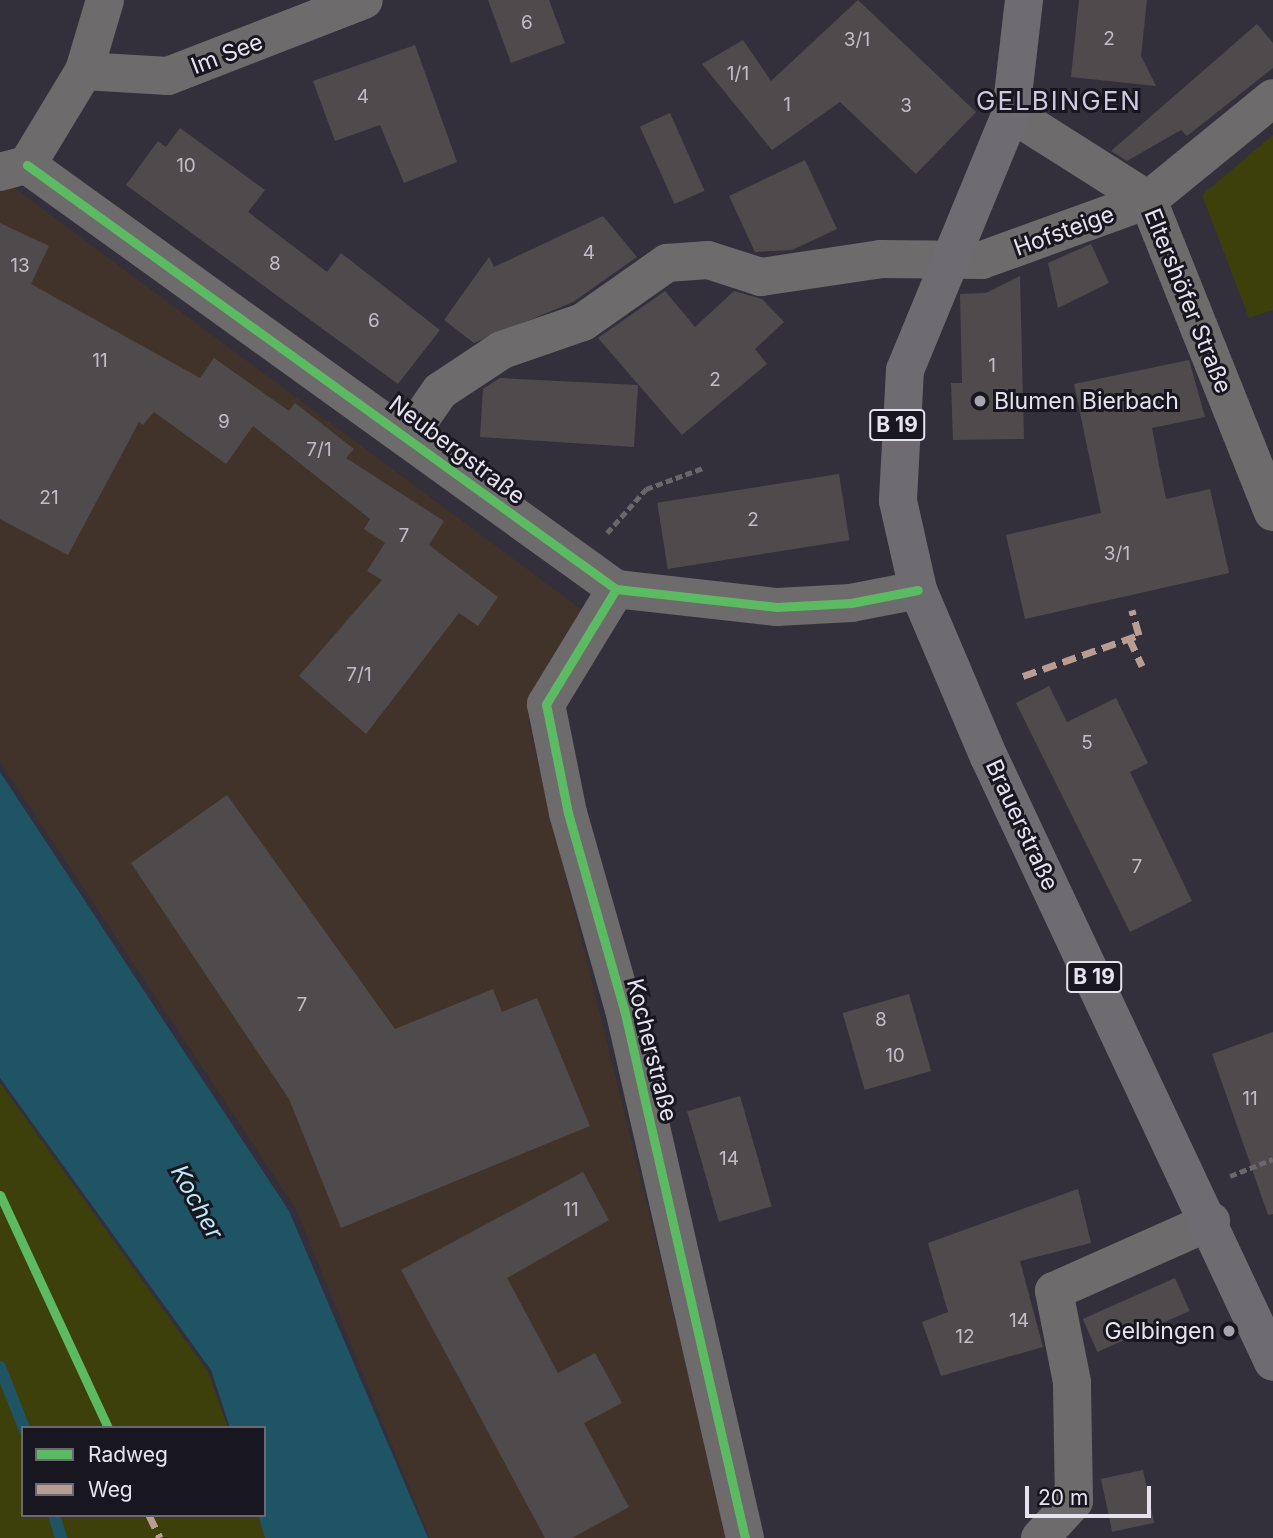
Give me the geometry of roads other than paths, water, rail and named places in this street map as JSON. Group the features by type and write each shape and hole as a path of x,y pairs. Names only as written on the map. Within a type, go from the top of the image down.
{"main road":[{"name":"B 19","path":"945,265 1011,113 1024,0"},
{"name":"Brauerstraße","path":"945,265 908,359 898,422 898,501 918,590 995,768 1204,1205 1273,1362"}],"street":[{"path":"13,168 84,71 105,0"},
{"name":"Im See","path":"84,71 168,76 364,0"},
{"name":"Hofsteige","path":"408,437 440,391 502,350 583,322 667,262 708,260 761,277 881,259 945,265 982,260 1148,201 1273,97"},
{"name":"Eltershöfer Straße","path":"1011,113 1148,201 1273,512"},
{"name":"Neubergstraße","path":"13,168 408,437 578,564 616,589 777,607 851,603 918,590"},
{"name":"Kocherstraße","path":"616,589 547,704 568,813 624,1009 745,1538"},
{"path":"1040,1538 1074,1501 1072,1381 1054,1291 1204,1205"}],"water":[{"name":"Kocher","path":"0,772 289,1211 428,1538 265,1538 259,1517 266,1517 266,1426 229,1426 211,1370 0,1078"}],"waterway":[{"path":"0,1367 23,1426"},
{"path":"55,1517 61,1538"}],"place":[{"name":"Blumen Bierbach","path":"980,401"},
{"name":"Gelbingen","path":"1229,1331"}],"district":[{"name":"GELBINGEN","path":"1059,101"}]}
